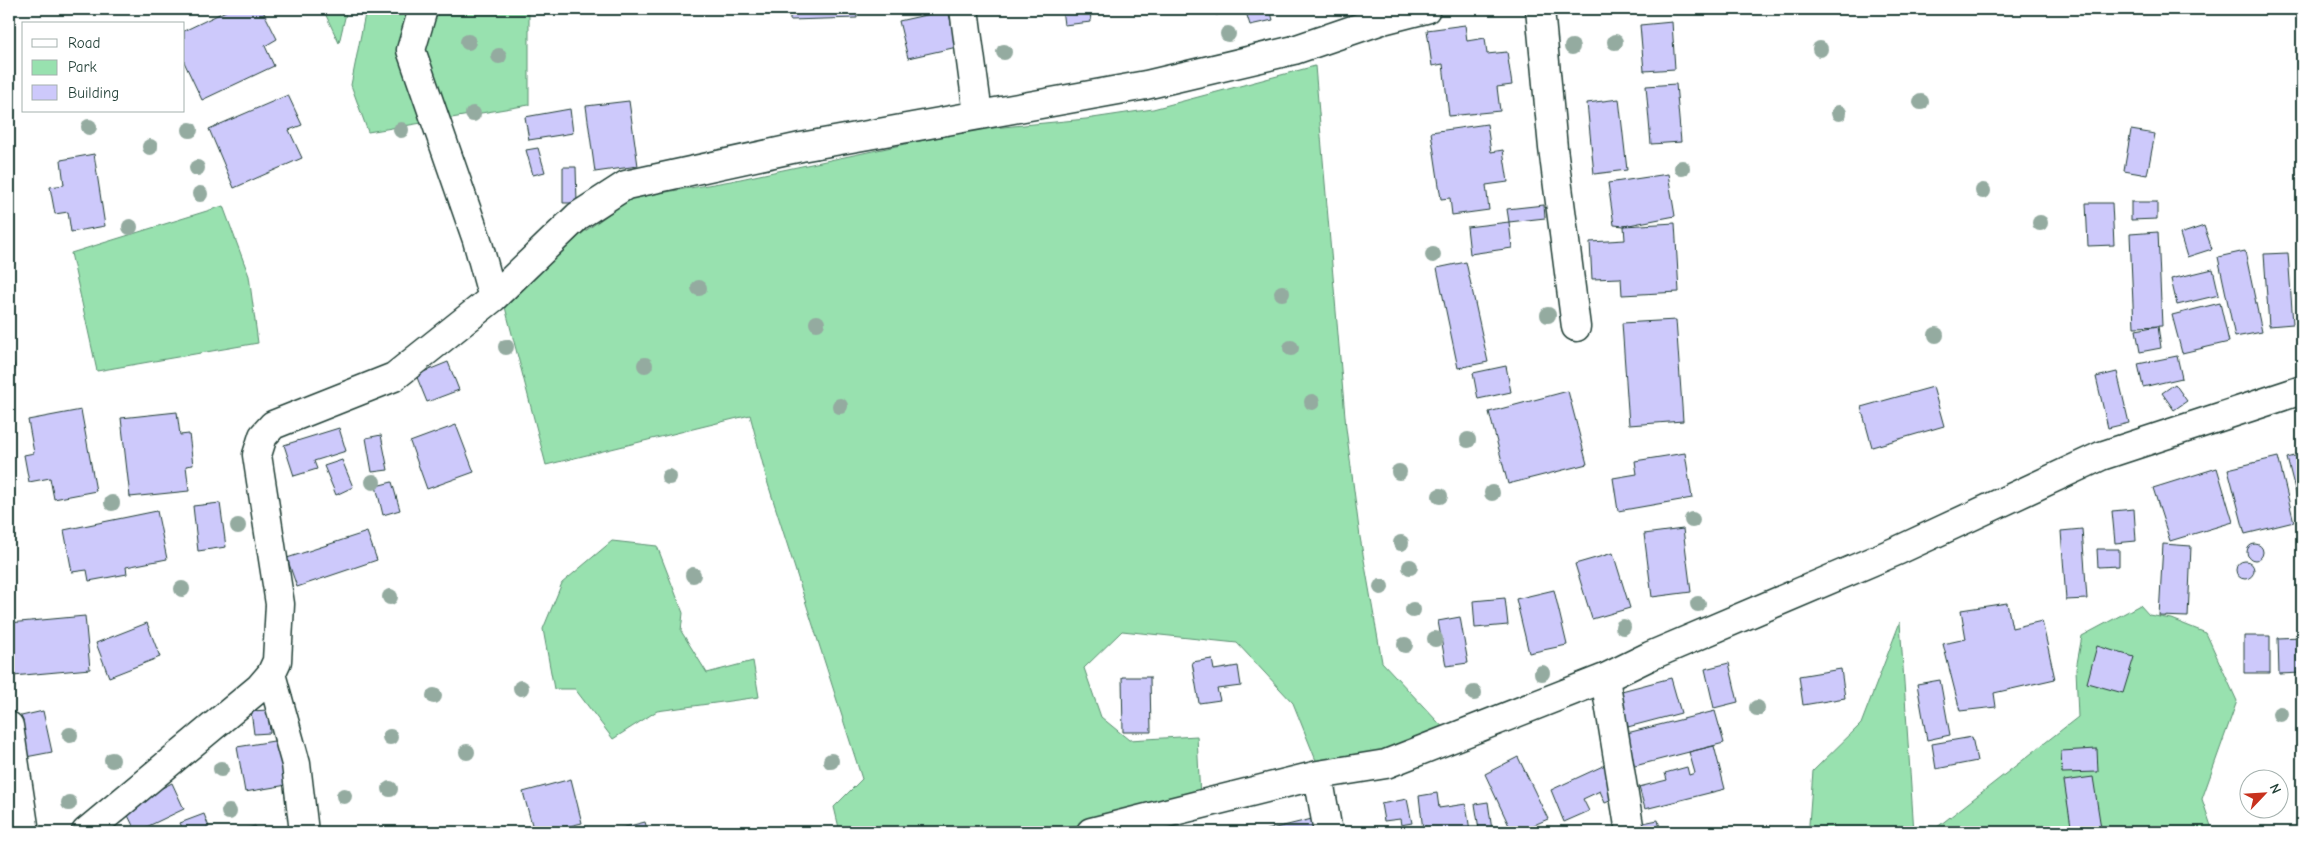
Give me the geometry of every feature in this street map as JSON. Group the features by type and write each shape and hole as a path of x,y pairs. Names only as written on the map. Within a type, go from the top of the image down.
{"street":[{"path":"423,9 411,50 477,240 493,298"},
{"path":"964,9 978,114"},
{"path":"86,832 259,688 272,674 277,660 280,604 257,454 263,436 273,425 394,377 493,298 578,216 626,185 801,148 978,114 1146,85 1285,52 1379,21 1426,9"},
{"path":"1540,9 1552,148 1576,327"},
{"path":"1091,832 1318,775 1386,764 1605,678 1650,656 1899,550 2102,456 2302,390"},
{"path":"272,674 296,764 304,832"},
{"path":"1605,678 1630,832"},
{"path":"9,726 25,832"},
{"path":"1318,775 1328,832"}],"green space":[{"path":"323,9 347,9 339,43"},
{"path":"366,9 529,9 529,105 368,132 351,85"},
{"path":"1315,66 1346,428 1360,537 1382,662 1450,735 1319,768 1293,703 1237,643 1122,631 1084,668 1101,717 1129,740 1197,736 1200,798 1091,824 1011,832 840,832 834,807 862,779 768,484 750,415 546,465 505,307 577,237 631,198 731,181 972,130 1086,119 1153,109"},
{"path":"223,206 249,276 258,343 97,371 71,253"},
{"path":"612,541 657,546 683,613 681,631 707,673 753,661 759,697 657,711 613,739 575,689 554,689 543,629 562,583"},
{"path":"2140,605 2149,615 2171,619 2206,633 2237,701 2202,799 2213,832 1931,832 2078,717 2076,669 2082,636"},
{"path":"1900,622 1914,832 1810,832 1813,771 1861,724"}],"building":[{"path":"230,9 262,9 277,39 265,46 274,66 202,100 185,64 185,31"},
{"path":"632,9 673,9 673,10 633,14"},
{"path":"790,9 857,9 857,18 790,20"},
{"path":"1062,9 1090,9 1091,22 1064,25"},
{"path":"1214,9 1245,9 1216,15"},
{"path":"1245,9 1270,9 1273,20 1250,25"},
{"path":"948,10 957,47 908,58 899,21"},
{"path":"1672,22 1675,69 1644,71 1640,25"},
{"path":"1465,25 1467,41 1485,38 1487,54 1507,52 1512,85 1497,87 1500,111 1449,116 1443,64 1432,66 1427,30"},
{"path":"1676,84 1681,142 1651,144 1646,86"},
{"path":"9,92 15,113 9,115"},
{"path":"288,95 302,125 289,130 302,158 234,188 209,129"},
{"path":"1619,99 1627,170 1594,174 1587,103"},
{"path":"629,101 638,166 595,172 586,106"},
{"path":"570,109 573,133 529,140 525,117"},
{"path":"1487,124 1491,152 1503,150 1508,182 1486,185 1489,210 1452,215 1450,198 1441,199 1431,132"},
{"path":"2131,130 2155,134 2147,175 2124,171"},
{"path":"538,148 545,172 533,175 526,150"},
{"path":"94,154 105,226 71,232 68,212 55,214 50,187 64,185 61,160"},
{"path":"563,167 576,167 577,203 563,203"},
{"path":"1668,174 1675,216 1624,226 1614,225 1608,183"},
{"path":"2131,202 2157,202 2157,219 2131,220"},
{"path":"2086,203 2112,203 2114,245 2088,246"},
{"path":"1544,205 1545,218 1509,222 1507,209"},
{"path":"1509,222 1512,248 1470,254 1467,227"},
{"path":"1675,223 1679,292 1622,295 1621,278 1592,279 1590,242 1625,240 1624,226"},
{"path":"2204,226 2212,249 2187,257 2180,234"},
{"path":"2158,232 2162,326 2134,327 2130,234"},
{"path":"2245,251 2262,332 2235,337 2218,257"},
{"path":"2288,253 2293,324 2269,326 2264,254"},
{"path":"1466,262 1488,362 1458,368 1437,268"},
{"path":"2213,269 2219,295 2177,305 2171,279"},
{"path":"2220,303 2229,342 2182,353 2172,315"},
{"path":"1676,320 1683,421 1629,425 1622,323"},
{"path":"2158,326 2161,348 2140,352 2136,330"},
{"path":"9,338 15,370 9,372"},
{"path":"2177,356 2182,378 2143,387 2138,364"},
{"path":"448,362 459,390 427,402 416,375"},
{"path":"1506,366 1511,392 1478,399 1473,373"},
{"path":"2117,372 2129,423 2108,428 2096,377"},
{"path":"2175,384 2187,401 2174,410 2162,393"},
{"path":"1933,387 1944,426 1872,447 1861,407"},
{"path":"1568,391 1587,464 1508,484 1489,412"},
{"path":"81,410 96,491 54,499 50,478 29,482 24,455 34,453 28,420"},
{"path":"177,412 180,435 189,434 193,465 186,466 189,491 130,497 121,418"},
{"path":"456,425 474,472 427,489 410,442"},
{"path":"339,428 346,451 314,461 317,469 294,476 284,445"},
{"path":"381,435 388,470 372,472 366,438"},
{"path":"1685,453 1692,498 1618,511 1613,478 1637,474 1635,461"},
{"path":"2302,454 2302,517 2287,458"},
{"path":"2278,457 2294,522 2245,534 2228,469"},
{"path":"342,460 353,487 336,495 324,466"},
{"path":"2217,468 2233,522 2170,541 2153,488"},
{"path":"392,482 400,510 383,515 376,486"},
{"path":"220,503 226,547 198,551 193,506"},
{"path":"2134,509 2136,541 2115,543 2112,511"},
{"path":"157,511 167,559 126,567 127,574 89,581 87,570 72,572 64,530"},
{"path":"1683,529 1691,592 1652,597 1644,534"},
{"path":"2082,529 2087,599 2066,600 2061,531"},
{"path":"367,532 377,560 297,587 287,558"},
{"path":"2163,544 2191,546 2188,617 2159,616"},
{"path":"2252,544 2258,544 2263,549 2261,558 2252,560 2247,555 2247,549"},
{"path":"2097,549 2119,549 2119,566 2098,567"},
{"path":"1613,553 1630,608 1592,619 1575,564"},
{"path":"2245,561 2251,564 2254,570 2251,576 2245,579 2239,576 2236,570 2239,564"},
{"path":"1554,590 1567,645 1529,653 1516,599"},
{"path":"1505,598 1508,625 1475,628 1473,601"},
{"path":"2007,603 2012,628 2042,621 2055,679 1994,693 1996,707 1960,711 1943,644 1966,639 1961,610"},
{"path":"85,616 90,669 13,676 9,623"},
{"path":"1460,617 1468,663 1446,666 1438,621"},
{"path":"147,623 160,657 109,677 96,643"},
{"path":"2244,636 2270,636 2270,673 2244,673"},
{"path":"2302,637 2302,673 2279,674 2278,638"},
{"path":"2097,646 2134,657 2123,693 2087,683"},
{"path":"1212,659 1214,670 1238,666 1241,686 1217,689 1220,700 1199,703 1192,662"},
{"path":"1729,663 1738,702 1714,708 1705,669"},
{"path":"1841,669 1845,698 1803,705 1799,676"},
{"path":"1122,677 1150,677 1151,732 1123,732"},
{"path":"1671,678 1681,713 1624,728 1614,693"},
{"path":"1940,680 1950,735 1927,740 1917,684"},
{"path":"268,710 270,733 254,734 251,711"},
{"path":"43,711 52,752 26,757 17,717"},
{"path":"1715,711 1724,743 1627,768 1619,735"},
{"path":"1972,737 1977,761 1936,769 1932,744"},
{"path":"280,740 287,785 245,792 237,747"},
{"path":"1714,746 1725,789 1645,809 1639,787 1667,780 1665,773 1687,767 1689,775 1695,773 1689,752"},
{"path":"2097,749 2098,772 2062,773 2061,751"},
{"path":"1518,757 1548,819 1518,832 1512,832 1485,774"},
{"path":"1605,765 1619,797 1605,803 1600,791 1583,799 1589,811 1564,822 1551,790"},
{"path":"2093,777 2101,828 2072,832 2064,781"},
{"path":"571,779 582,823 545,832 534,832 523,792"},
{"path":"172,783 184,809 136,832 124,807"},
{"path":"1437,793 1439,808 1466,804 1470,831 1479,829 1475,804 1488,802 1492,830 1502,828 1503,832 1438,832 1438,828 1423,830 1419,796"},
{"path":"1407,799 1412,823 1401,825 1400,819 1384,821 1381,804"},
{"path":"204,814 209,827 196,832 184,832 180,823"},
{"path":"1316,818 1320,832 1263,832 1263,831"},
{"path":"1658,820 1661,832 1646,832 1643,823"},
{"path":"645,822 648,832 606,832"},
{"path":"255,826 257,832 241,832 241,830"}]}
